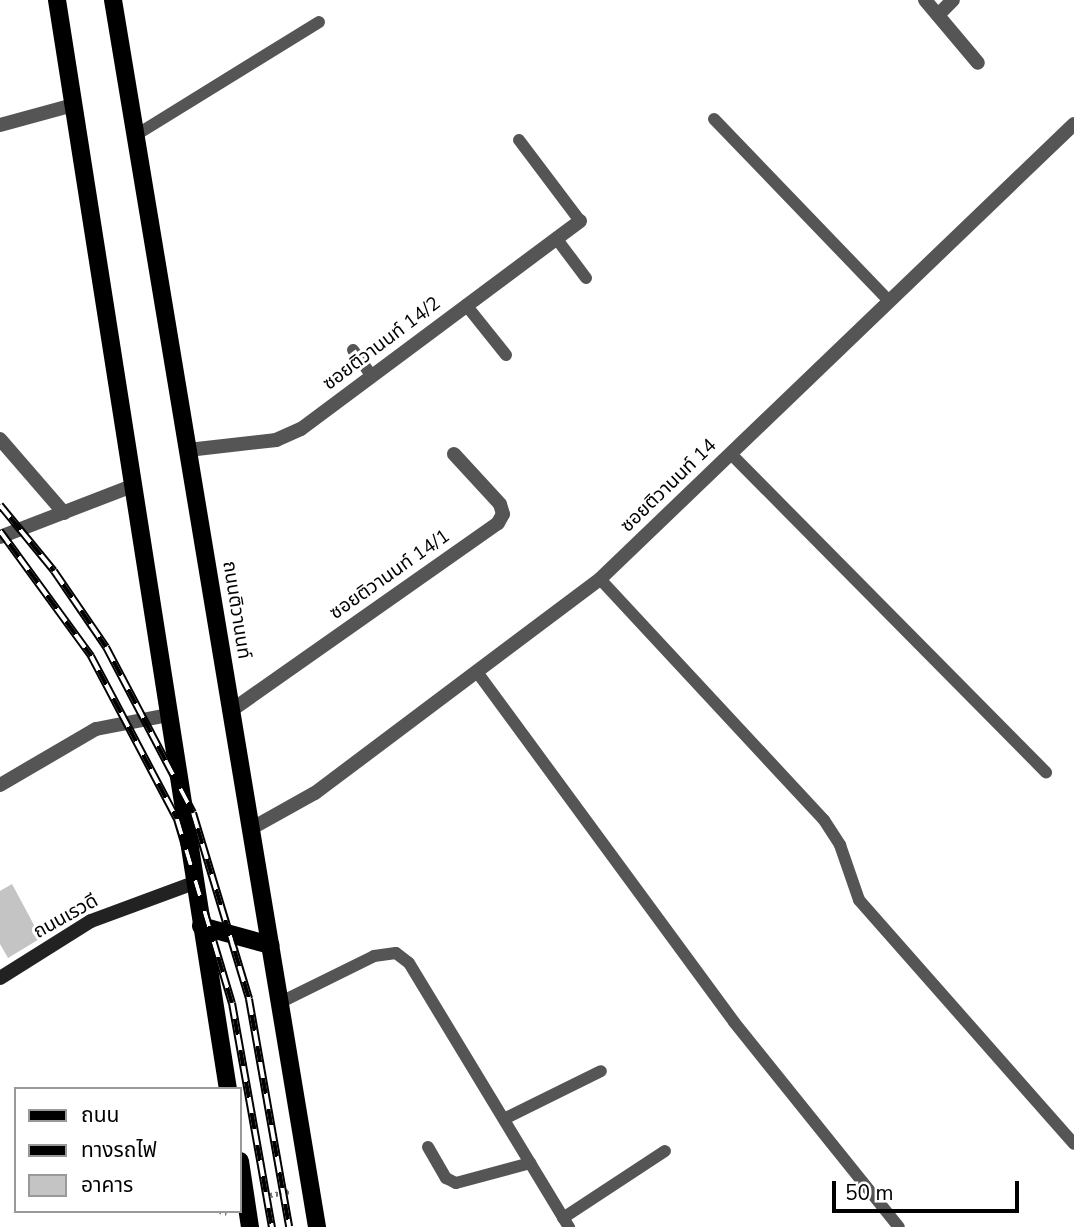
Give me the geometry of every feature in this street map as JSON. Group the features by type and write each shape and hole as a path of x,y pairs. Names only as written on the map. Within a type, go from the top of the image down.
{"main road":[{"path":"57,0 228,1087"},
{"name":"ถนนติวานนท์","path":"113,0 317,1227"},
{"path":"201,926 270,944"},
{"path":"242,1174 250,1227"}],"street":[{"path":"925,0 978,63"},
{"path":"938,15 953,0"},
{"path":"0,125 73,105"},
{"name":"ซอยติวานนท์ 14","path":"252,828 315,793 600,579 1074,124"},
{"name":"ซอยติวานนท์ 14/2","path":"188,450 276,440 301,429 580,221"},
{"path":"0,439 64,513"},
{"name":"ซอยติวานนท์ 14/1","path":"232,710 498,523 503,514 500,504 454,454"},
{"path":"0,537 132,486"},
{"path":"0,785 96,729 168,715"},
{"name":"ถนนเรวดี","path":"0,978 90,921 194,883"}],"lane":[{"path":"136,135 319,22"},
{"path":"714,119 890,301"},
{"path":"520,140 580,221"},
{"path":"556,238 586,278"},
{"path":"466,306 506,355"},
{"path":"354,350 372,376"},
{"path":"731,454 1046,772"},
{"path":"600,579 824,820 840,845 859,900 1074,1144"},
{"path":"477,672 734,1022 899,1227"},
{"path":"279,1003 374,956 396,953 410,963 566,1223 665,1151"},
{"path":"505,1119 601,1071"},
{"path":"428,1147 446,1178 456,1183 530,1163"}],"path":[{"path":"252,1198 300,1189"}],"building":[{"path":"12,884 41,938 8,958 0,944 0,891"}],"railway":[{"path":"0,505 54,571 106,647 193,813 249,999 289,1227"},
{"path":"0,531 91,656 177,819 232,1003 272,1227"}]}
